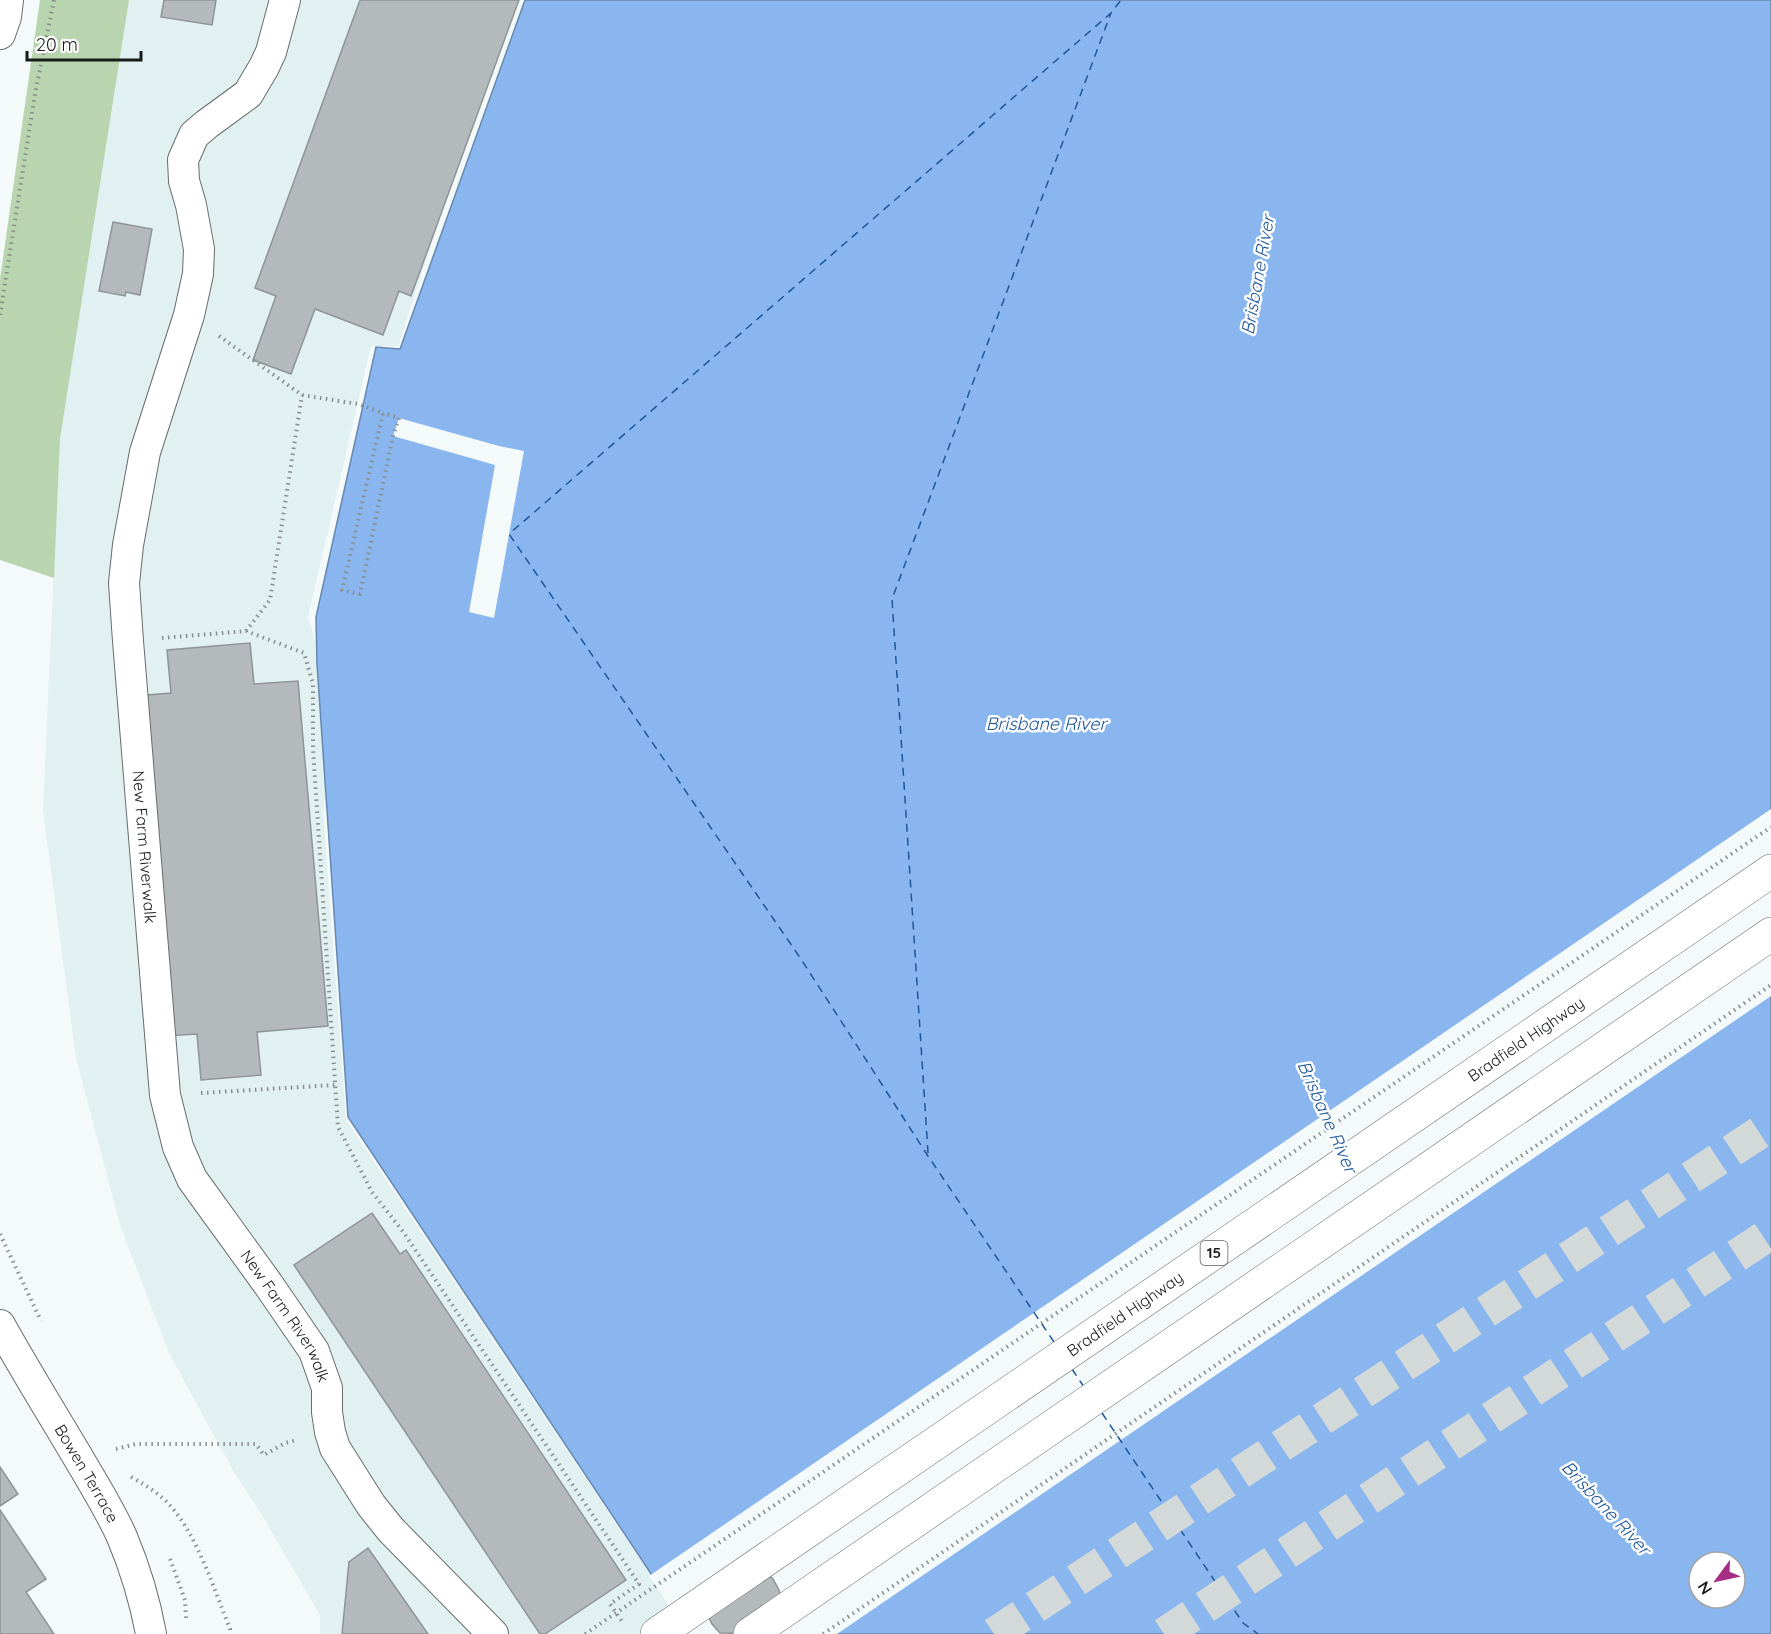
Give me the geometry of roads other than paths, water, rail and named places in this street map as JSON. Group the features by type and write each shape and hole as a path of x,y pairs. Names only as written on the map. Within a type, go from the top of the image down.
{"highway":[{"name":"Bradfield Highway","path":"657,1634 1771,871"},
{"path":"750,1634 1771,934"}],"street":[{"path":"0,34 6,17 8,0"},
{"name":"New Farm Riverwalk","path":"285,0 271,52 248,94 194,135 183,159 184,181 199,249 198,274 189,315 145,452 128,545 124,583 165,1095 178,1147 192,1179 314,1351 327,1388 327,1412 335,1448 371,1504 391,1530 493,1634"},
{"name":"Bowen Terrace","path":"0,1325 110,1512 146,1607 151,1634"}],"water":[{"name":"Brisbane River","path":"525,0 1771,0 1771,1634 691,1634 348,1117 317,664 316,617 376,347 400,349"}],"tunnel":[{"path":"994,1634 1771,1125"},
{"path":"1164,1634 1771,1233"}]}
